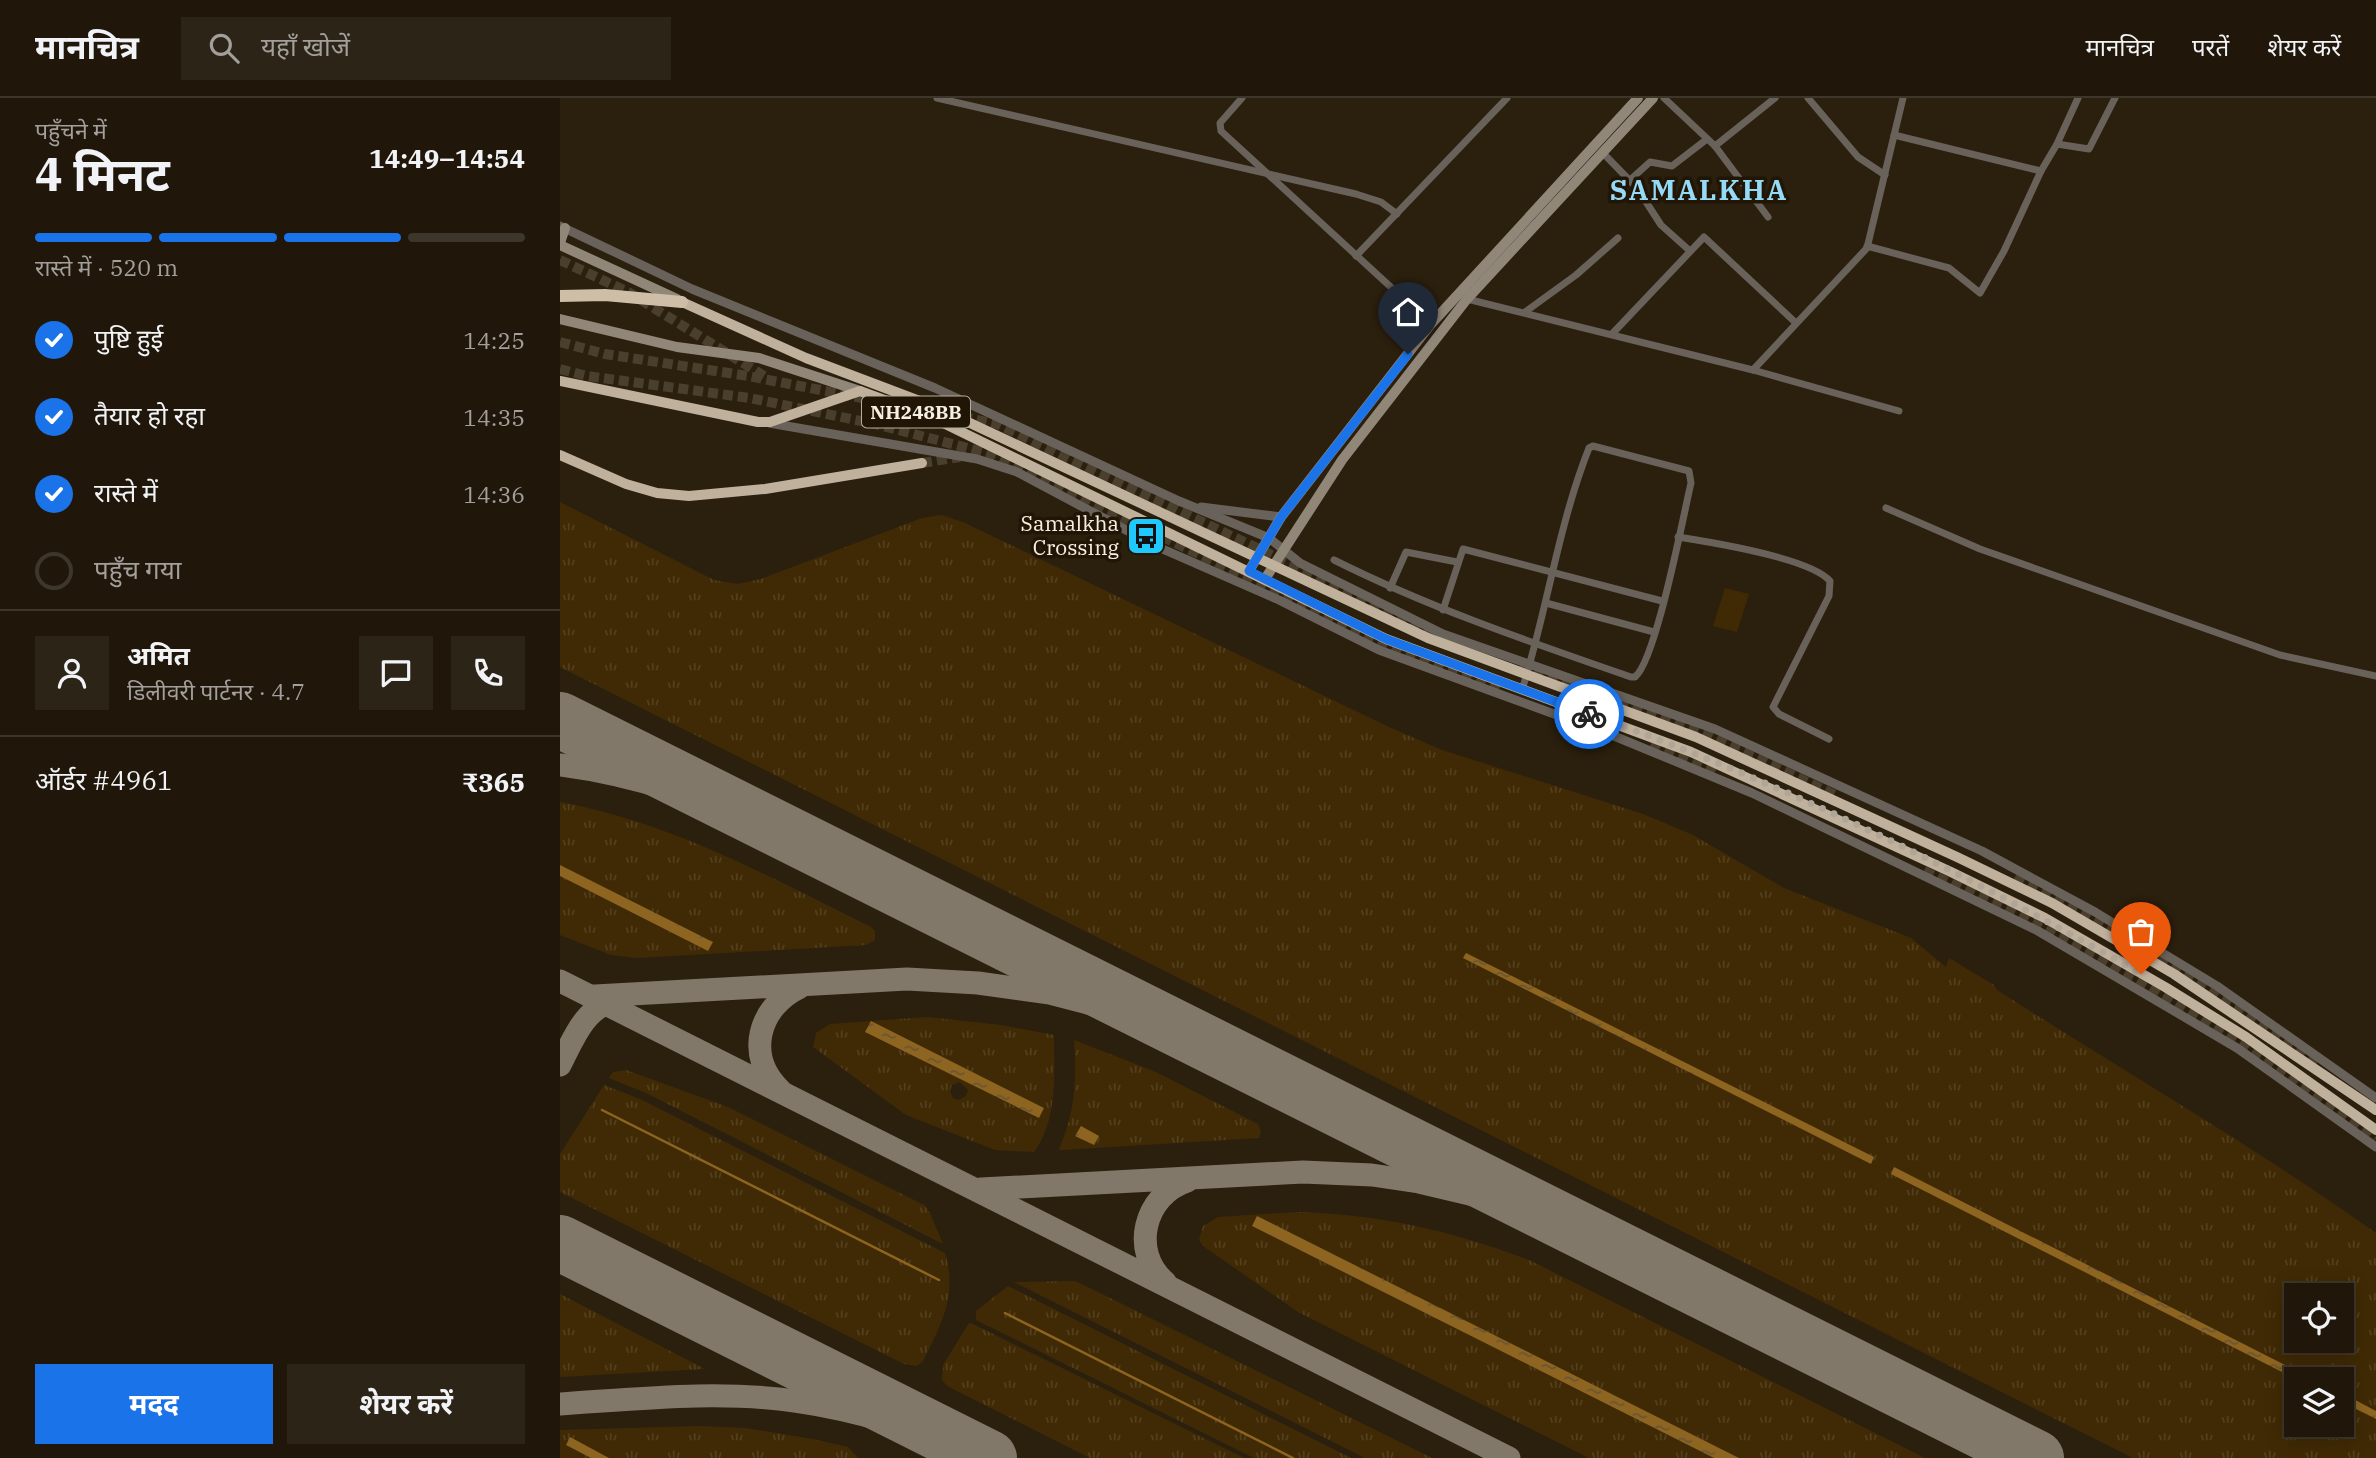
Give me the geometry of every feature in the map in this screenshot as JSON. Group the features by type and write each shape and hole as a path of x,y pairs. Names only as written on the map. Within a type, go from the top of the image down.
{"highway":[{"path":"560,296 605,295 682,302"},
{"name":"NH248BB","path":"682,302 816,362 938,408 1428,638 1529,670 1696,737 2052,903 2185,981 2376,1110"},
{"name":"NH248BB","path":"560,381 764,422 860,391 933,418 1386,639 1691,752 1801,801 2045,918 2245,1037 2376,1130"},
{"path":"560,454 626,484 657,493 689,496 765,489 922,463"}],"main road":[{"path":"1249,571 1281,517 1461,287 1637,98"},
{"path":"1265,579 1342,460 1469,296 1653,98"},
{"path":"562,227 560,244 682,302"},
{"path":"1461,287 1469,296"},
{"path":"560,319 666,345 759,358 860,391"}],"street":[{"path":"937,98 1356,194 1381,202 1396,214"},
{"path":"1242,98 1222,120 1219,128 1431,324"},
{"path":"1356,256 1507,98"},
{"path":"1664,98 1715,146 1768,217"},
{"path":"1715,146 1775,98"},
{"path":"1808,98 1858,157 1885,175"},
{"path":"1753,370 1867,246 1903,98"},
{"path":"1867,246 1948,268 1963,276 1980,293 2004,251 2078,98"},
{"path":"2057,144 2089,149 2115,98"},
{"path":"1894,135 2041,171"},
{"path":"1630,180 1650,162 1672,166 1707,139"},
{"path":"1603,153 1630,180 1661,225 1690,251"},
{"path":"562,227 692,289 946,394 1179,501 1269,538 1300,563 1443,634 1529,670 1715,729 1982,851 2095,912 2217,986 2376,1098"},
{"path":"1612,334 1705,237 1796,323"},
{"path":"1525,312 1576,275 1618,238"},
{"path":"1469,296 1899,411"},
{"path":"764,422 977,459 1017,472 1158,547 1279,600 1379,650 1614,736 1752,793 2038,931 2237,1048 2376,1147"},
{"path":"1334,560 1390,588 1443,610 1536,644 1631,677 1643,668 1654,632 1691,483 1689,471 1591,447 1553,573 1536,644 1522,690"},
{"path":"1179,501 1281,517"},
{"path":"1886,508 1980,549 2268,650 2376,676"},
{"path":"1678,537 1766,555 1818,572 1830,581 1829,596 1773,707 1779,714 1829,739"},
{"path":"1443,610 1463,549 1662,601"},
{"path":"1390,588 1406,552 1457,562"},
{"path":"1546,603 1654,632"}],"green space":[{"path":"560,502 714,580 737,584 761,579 922,518 942,515 965,523 1442,750 1643,814 1693,835 1784,888 1911,938 1946,967 1949,958 1994,985 1997,990 2188,1109 2376,1233 2376,1458 2133,1458 560,667"},
{"path":"1725,588 1749,594 1737,632 1713,626"},
{"path":"560,802 643,824 720,854 871,927 875,931 875,940 866,945 637,958 611,955 560,935 560,876 708,951 713,942 560,865"},
{"path":"927,1017 1001,1025 1054,1035 1053,1096 1042,1139 1034,1152 995,1150 906,1115 813,1047 816,1033 830,1024","holes":["871,1022 1044,1108 1039,1118 866,1032","960,1082 968,1090 966,1096 959,1100 953,1098 950,1091 952,1085"]},
{"path":"1074,1040 1156,1072 1258,1124 1261,1132 1259,1138 1059,1149 1069,1123 1074,1096"},
{"path":"626,1070 728,1107 924,1205 943,1244 646,1093 609,1078 613,1072"},
{"path":"604,1085 640,1099 945,1253 950,1283 946,1309 923,1361 917,1366 904,1364 560,1192 560,1154"},
{"path":"1297,1212 1357,1216 1415,1226 1529,1260 1925,1458 1739,1458 1257,1217 1252,1226 1714,1458 1589,1458 1298,1312 1203,1246 1199,1240 1203,1226 1218,1217"},
{"path":"1075,1281 1432,1458 1365,1458 1014,1282"},
{"path":"1008,1286 1351,1458 1254,1458 976,1320 976,1311"},
{"path":"560,1294 705,1369 560,1377"},
{"path":"969,1323 1244,1458 1090,1458 947,1386 942,1380 943,1365"},
{"path":"700,1426 745,1428 813,1439 848,1447 858,1458 609,1458 570,1438 566,1445 591,1458 560,1458 560,1430"}],"water":[{"path":"560,865 713,942 708,951 560,876"},
{"path":"1466,953 1874,1157 1871,1164 1463,958"},
{"path":"871,1021 1044,1108 1039,1118 865,1032"},
{"path":"1081,1126 1099,1136 1094,1145 1075,1136"},
{"path":"1894,1167 2289,1367 2284,1367 2284,1373 1891,1174"},
{"path":"1257,1216 1739,1458 1714,1458 1252,1226"},
{"path":"2354,1399 2376,1411 2376,1419 2354,1408"},
{"path":"570,1437 609,1458 591,1458 566,1445"}],"waterway":[{"path":"602,1110 939,1280"},
{"path":"1005,1313 1293,1458"}],"taxiway":[{"path":"560,765 618,775 673,790 782,831"},
{"path":"595,996 907,979 978,983 1050,993 1100,1006 1162,1026 1237,1059"},
{"path":"560,981 1509,1458"},
{"path":"780,1090 769,1077 762,1062 761,1033 774,1007 800,987"},
{"path":"560,1065 587,1018 595,1010 614,1001"},
{"path":"981,1189 1303,1172 1372,1175 1419,1182 1491,1199 1602,1242"},
{"path":"1165,1282 1154,1270 1148,1256 1145,1241 1147,1226 1160,1198 1187,1181"},
{"path":"560,1404 707,1396 795,1401 889,1422 980,1453"}],"runway":[{"path":"560,720 2036,1458"},
{"path":"560,1243 989,1458"}],"tunnel":[{"path":"560,260 628,292 764,376"},
{"path":"560,342 605,354 748,376 877,401"},
{"path":"560,369 587,376 750,398 875,424 987,453 1414,657 1501,690"},
{"path":"962,417 997,424 1439,635"},
{"path":"922,463 960,457"},
{"path":"1520,665 1698,731 1835,795"},
{"path":"1650,746 1716,774"},
{"path":"1924,871 2039,925 2127,972 2212,1024 2376,1138"},
{"path":"2014,879 2132,942 2318,1062"}],"way so far":[{"path":"1589,714 1691,752 1801,801 2045,918 2141,974"}],"place":[{"name":"Samalkha Crossing","path":"1146,536"}],"district":[{"name":"SAMALKHA","path":"1699,190"}],"route":[{"path":"1408,354 1281,517 1249,571 1386,639 1589,714"}]}
